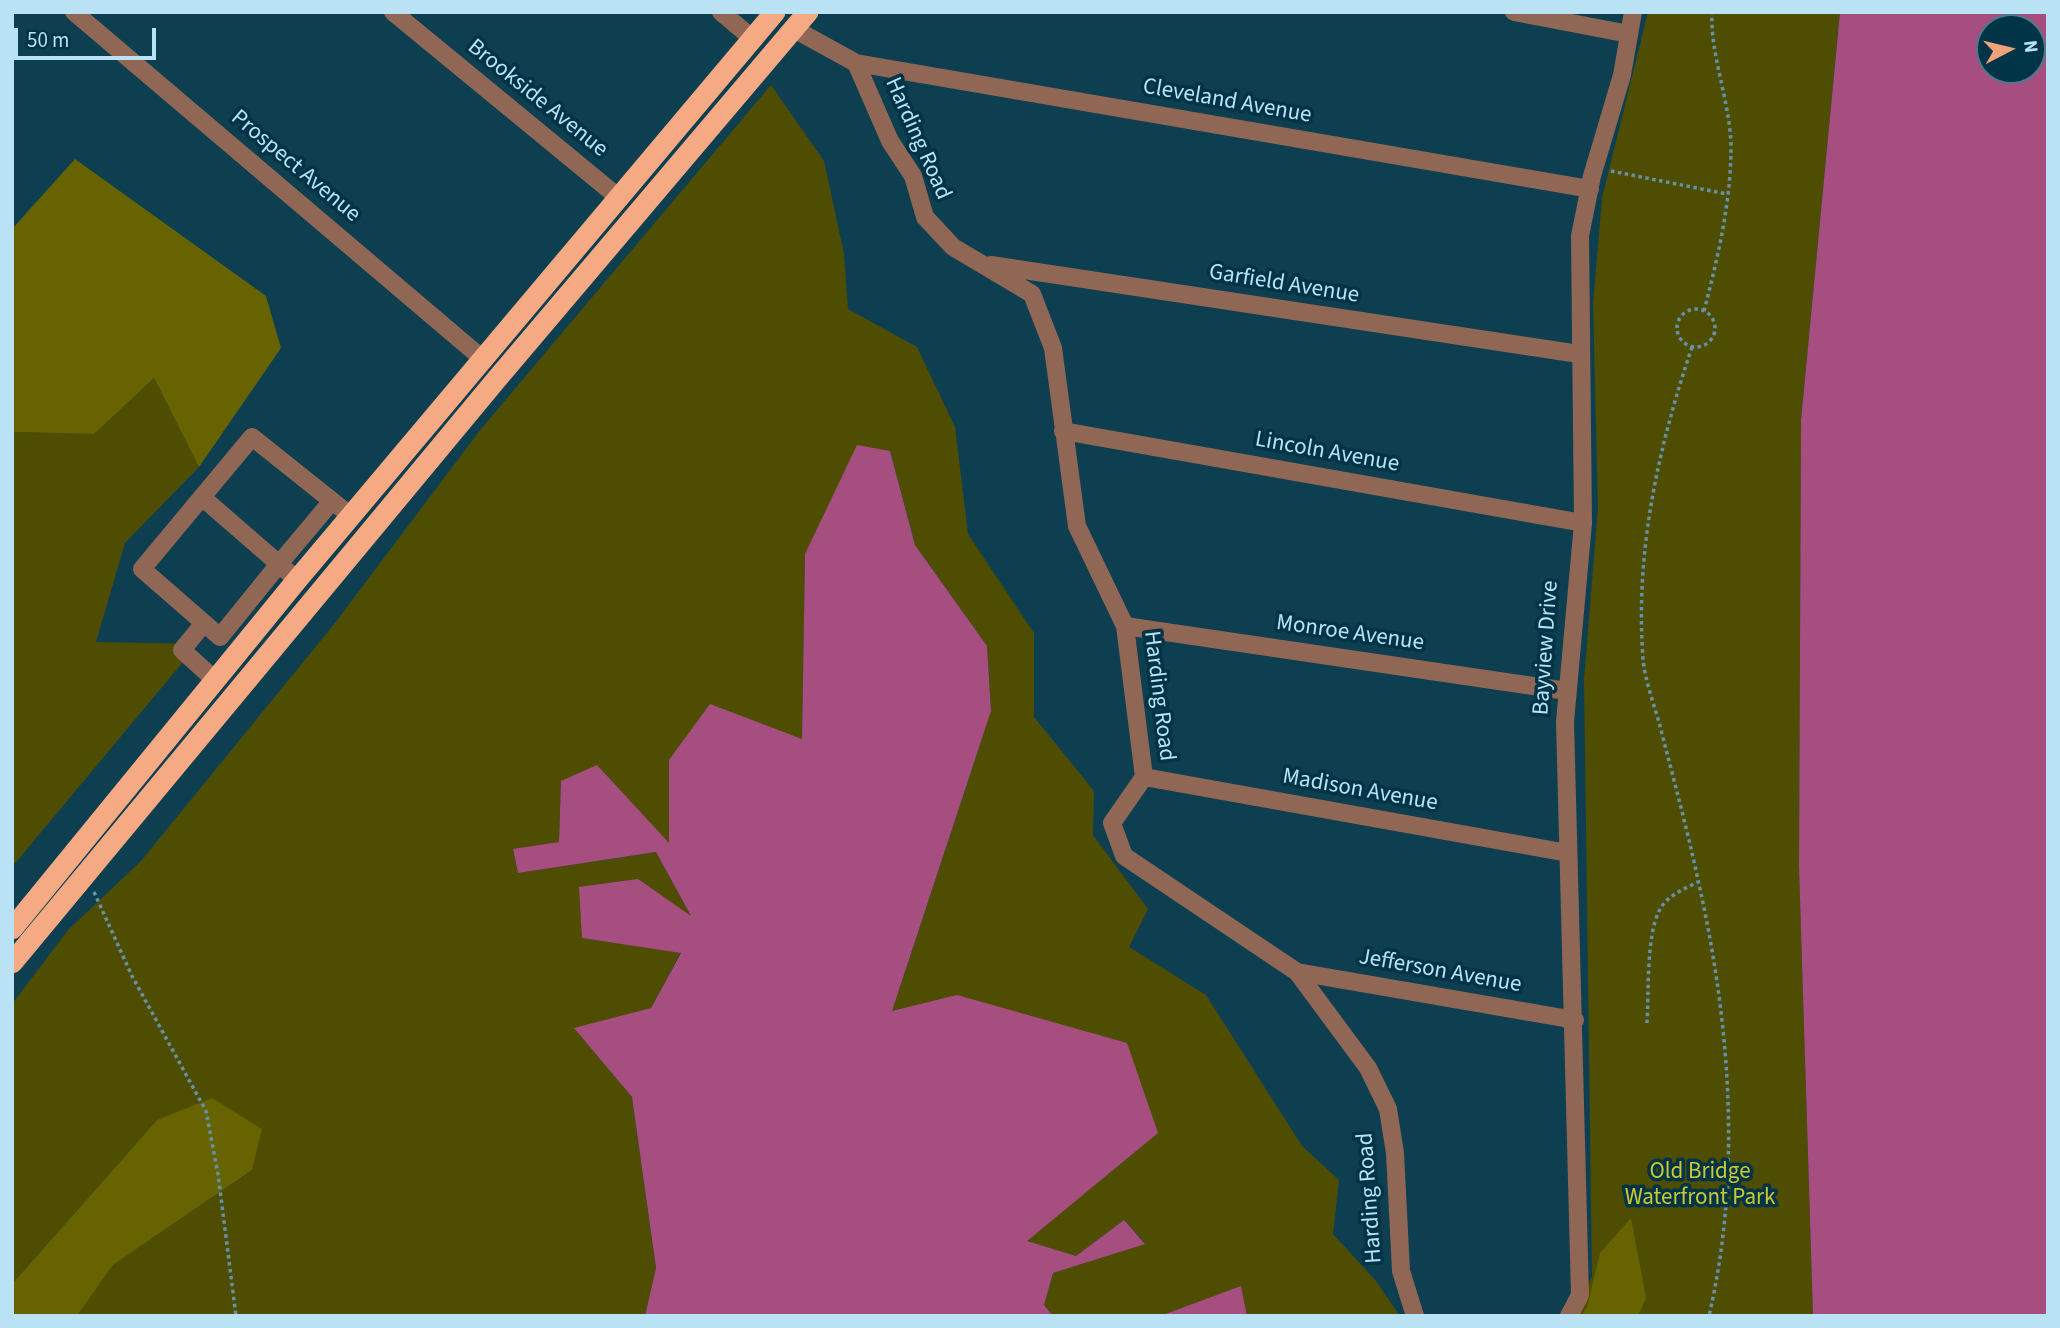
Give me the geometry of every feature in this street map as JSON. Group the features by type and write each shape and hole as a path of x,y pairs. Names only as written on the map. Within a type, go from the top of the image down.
{"highway":[{"path":"12,929 297,580 775,12"},
{"path":"12,963 496,380 808,12"}],"street":[{"name":"Prospect Avenue","path":"74,12 484,360"},
{"name":"Brookside Avenue","path":"393,12 618,197"},
{"path":"721,12 753,38"},
{"path":"1514,12 1629,34"},
{"name":"Bayview Drive","path":"1569,1316 1580,1295 1575,1020 1565,722 1583,523 1579,354 1580,236 1590,189 1622,75 1633,12"},
{"name":"Harding Road","path":"794,29 856,63 890,141 913,176 925,217 953,247 1032,294 1053,348 1077,526 1125,626 1135,732 1144,777 1112,823 1124,856 1297,972 1368,1068 1388,1109 1395,1153 1401,1271 1415,1316"},
{"name":"Cleveland Avenue","path":"856,63 1590,189"},
{"name":"Garfield Avenue","path":"982,264 1579,354"},
{"name":"Lincoln Avenue","path":"1063,431 1583,523"},
{"path":"239,653 142,569 252,437 351,516"},
{"path":"203,498 297,580"},
{"path":"220,637 331,501"},
{"path":"204,623 182,650 216,681"},
{"name":"Monroe Avenue","path":"1125,626 1567,691"},
{"name":"Madison Avenue","path":"1144,777 1568,853"},
{"name":"Jefferson Avenue","path":"1297,972 1575,1020"}],"path":[{"path":"1704,311 1728,195 1728,119 1711,26 1712,12"},
{"path":"1609,171 1728,195"},
{"path":"1698,309 1710,316 1715,330 1707,344 1692,347 1679,339 1677,324 1685,313 1698,309"},
{"path":"1692,347 1672,407 1658,466 1645,542 1641,604 1644,663 1699,882 1717,991 1730,1126 1726,1206 1709,1316"},
{"path":"87,873 132,976 205,1111 218,1174 236,1316"},
{"path":"1647,1023 1653,932 1659,911 1676,892 1699,882"}],"green space":[{"name":"Old Bridge Waterfront Park","path":"1648,12 1840,12 1801,420 1799,867 1813,1316 1576,1316 1592,1276 1584,680 1598,507 1593,304 1602,198"},
{"path":"771,85 824,161 844,254 848,309 917,347 955,427 968,534 1034,633 1034,717 1094,791 1093,835 1148,909 1129,947 1206,995 1302,1146 1339,1180 1333,1234 1376,1281 1400,1316 1247,1316 1241,1287 1160,1316 1053,1316 1044,1305 1053,1273 1145,1243 1124,1220 1076,1256 1026,1241 892,1011 991,711 987,646 915,545 890,451 805,554 802,740 669,760 670,844 561,781 559,842 513,850 518,873 656,852 692,918 582,938 681,952 651,1008 575,1029 632,1097 656,1269 645,1316 77,1316 113,1265 252,1170 157,1120 12,1284 12,1004 68,930 141,861 335,623 481,429"},
{"path":"154,378 199,467 125,543 96,642 198,644 12,867 12,432 93,434"}],"shaded area":[{"path":"1840,12 2048,12 2048,1316 1813,1316 1799,867 1801,420"},
{"path":"75,159 266,296 281,348 199,467 154,378 94,434 12,432 12,229"},
{"path":"857,445 890,451 915,545 987,646 991,711 892,1011 957,995 1127,1043 1158,1133 1027,1241 1076,1256 1124,1220 1145,1244 1053,1273 1044,1305 1053,1316 645,1316 656,1268 632,1097 574,1028 651,1008 681,953 582,938 579,887 638,879 691,916 656,852 518,873 513,849 559,842 561,781 597,765 669,843 669,760 710,704 802,739 805,554"},
{"path":"212,1098 262,1129 252,1170 113,1265 77,1316 12,1316 12,1284 157,1120"},
{"path":"1631,1218 1646,1298 1638,1316 1581,1316 1587,1307 1600,1253"},
{"path":"1241,1286 1247,1316 1160,1316"}]}
